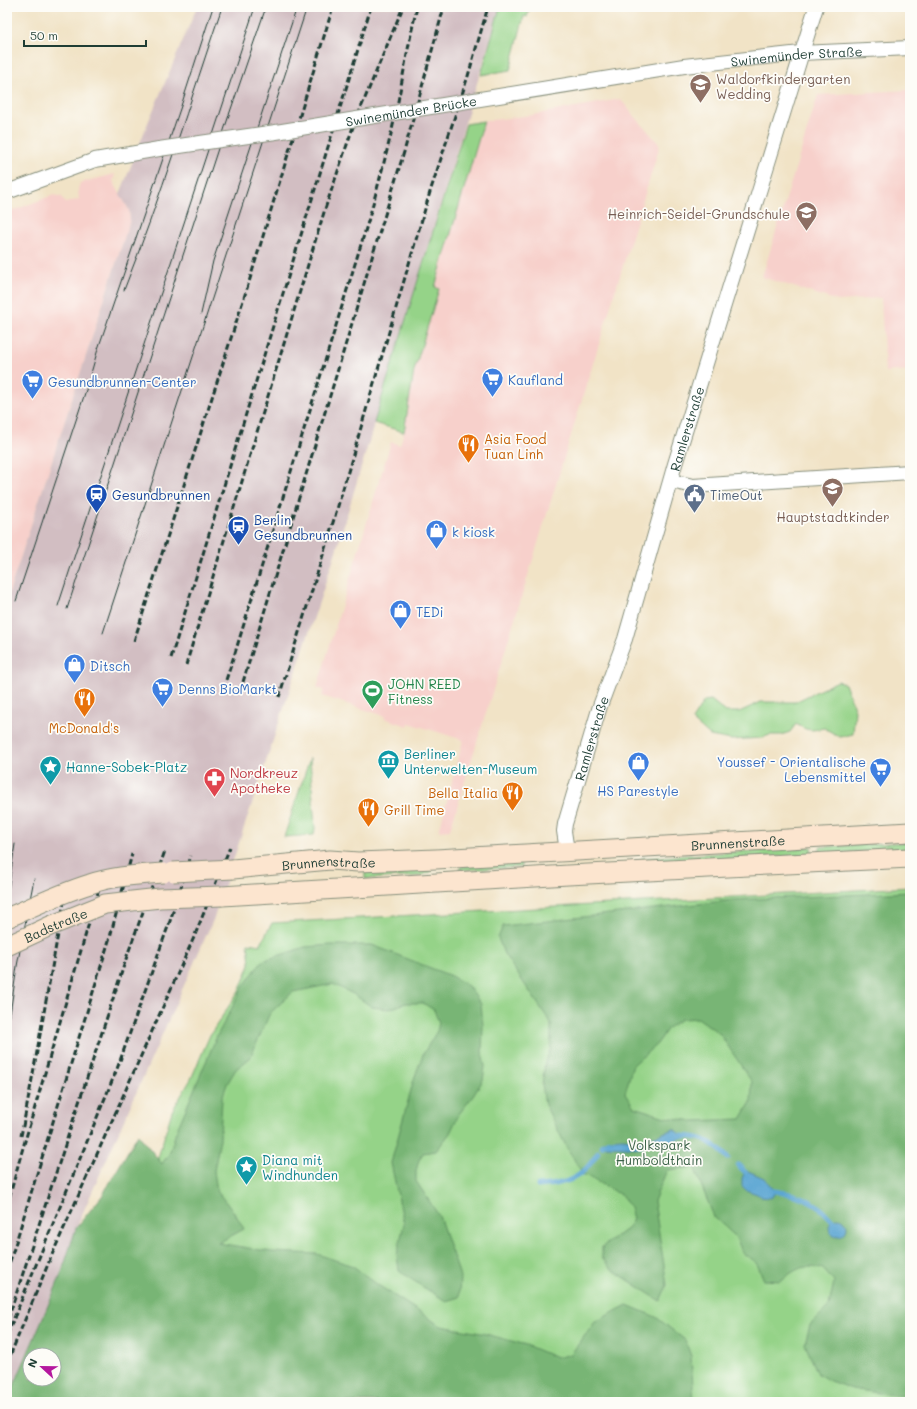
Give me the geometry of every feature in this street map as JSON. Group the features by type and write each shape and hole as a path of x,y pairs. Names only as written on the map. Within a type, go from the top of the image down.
{"main road":[{"name":"Brunnenstraße","path":"91,883 133,876 330,860 358,862 567,852 910,832"},
{"path":"628,848 630,872"},
{"path":"567,852 568,875"},
{"name":"Brunnenstraße","path":"105,904 160,898 222,896 568,875 910,858"},
{"name":"Badstraße","path":"7,918 91,883"},
{"name":"Badstraße","path":"7,946 50,926 105,904"}],"street":[{"name":"Ramlerstraße","path":"567,852 564,831 565,824 600,706 625,639 670,481 816,7"},
{"name":"Swinemünder Straße","path":"684,66 801,53 910,48"},
{"name":"Swinemünder Brücke","path":"7,192 95,160 137,152 276,132 684,66"},
{"path":"670,481 693,486 910,472"}],"shaded area":[{"path":"197,7 500,7 336,551 214,918 76,1228 61,1275 30,1347 22,1347 22,1367 7,1402 7,599 130,220 129,210 120,194 147,125"},
{"name":"Heinrich-Seidel-Grundschule","path":"910,90 910,370 885,372 881,298 838,301 762,277 818,95"},
{"path":"620,99 660,145 450,830 439,831 463,740 409,723 408,726 384,718 385,716 322,696 324,690 317,688 391,442 400,445 404,432 414,371 439,289 434,287 484,121 532,115"},
{"name":"Gesundbrunnen-Center","path":"115,174 113,181 129,210 130,220 7,599 7,213 53,195 62,197 66,203 79,199 78,189 80,183"}],"green space":[{"path":"500,7 530,7 527,17 524,16 510,70 481,75"},
{"path":"484,121 435,287 439,289 414,371 404,432 374,423 466,124"},
{"path":"838,681 845,684 855,710 853,734 840,737 824,728 809,730 796,724 790,732 781,735 732,740 710,736 692,720 704,701 711,700 726,712 739,712 761,702 795,702"},
{"path":"310,758 315,828 314,835 284,837"},
{"path":"910,842 910,849 820,854 820,847"},
{"path":"811,847 812,855 640,862 642,858"},
{"path":"521,863 522,867 461,870 460,867 461,866"},
{"path":"430,868 431,872 420,876 365,879 365,871"},
{"name":"Volkspark Humboldthain","path":"910,887 910,1402 99,1402 102,1344 172,1111 191,1079 210,1035 240,989 250,964 248,943 260,945 272,923"},
{"path":"910,892 910,1396 852,1389 830,1381 818,1374 805,1344 810,1325 829,1306 834,1282 823,1269 809,1267 804,1267 795,1271 780,1281 764,1280 755,1262 744,1255 735,1236 714,1217 694,1167 667,1170 654,1201 667,1285 660,1301 610,1268 602,1257 602,1247 628,1228 633,1219 630,1207 621,1195 583,1174 567,1148 545,1105 542,1085 545,1063 551,1048 551,1023 504,954 498,938 503,926 733,900","holes":["698,1018 720,1034 752,1082 751,1102 741,1119 694,1121 665,1117 634,1107 625,1093 633,1065 657,1044 668,1028 681,1019"]},
{"path":"330,945 372,945 451,976 468,986 481,1004 483,1026 482,1052 485,1066 483,1080 459,1114 450,1133 436,1151 423,1153 416,1171 416,1181 439,1216 460,1276 459,1297 446,1301 399,1271 397,1255 404,1224 391,1163 414,1079 423,1054 437,1031 439,1023 434,1010 423,1003 406,1003 389,1009 372,1007 353,994 333,984 293,992 270,1013 250,1058 236,1069 227,1084 222,1098 220,1139 214,1171 217,1191 236,1215 244,1229 218,1243 272,1252 317,1254 353,1266 378,1285 441,1326 486,1334 526,1345 557,1358 571,1354 595,1322 627,1305 656,1317 685,1340 691,1356 694,1402 7,1402 22,1367 22,1387 62,1387 62,1347 30,1347 61,1275 76,1228 102,1196 138,1134 162,1164 170,1152 176,1132 217,1036 243,987 262,961 305,947"}],"water":[{"path":"674,1129 682,1136 681,1138 665,1144 649,1142 641,1148 605,1146 602,1142 610,1139 622,1138 644,1140"},
{"path":"748,1171 764,1178 775,1191 773,1196 770,1198 761,1197 746,1190 742,1186 742,1178 745,1172"},
{"path":"834,1218 842,1218 847,1223 845,1234 842,1236 834,1236 829,1231 829,1223"}],"waterway":[{"path":"676,1136 705,1140 711,1143 728,1158"},
{"path":"602,1146 609,1141"},
{"path":"538,1186 558,1184 574,1178 587,1168 598,1152"},
{"path":"738,1165 749,1176"},
{"path":"768,1190 795,1195 807,1200 819,1207 832,1220"}],"tram line":[{"path":"16,601 87,387 98,349 181,106 213,7"},
{"path":"124,290 163,184 222,7"},
{"path":"58,606 255,7"},
{"path":"67,609 230,112 266,7"},
{"path":"201,314 213,261 297,7"},
{"path":"103,633 307,7"},
{"path":"7,898 15,844"},
{"path":"7,1035 17,966 34,879"}],"railway":[{"path":"134,641 249,282 333,7"},
{"path":"171,658 371,7"},
{"path":"186,665 325,209 353,127 403,7"},
{"path":"226,680 367,225 394,121 417,7"},
{"path":"243,682 404,152 444,7"},
{"path":"279,697 335,516 430,192 468,76 488,7"},
{"path":"7,1363 51,1257 195,935 230,847"},
{"path":"8,1319 127,956 165,851"},
{"path":"7,1271 110,937 132,854"},
{"path":"7,1335 117,1069 170,921 191,856"},
{"path":"7,1206 104,872"},
{"path":"21,1136 68,882"}],"place":[{"name":"Waldorfkindergarten Wedding","path":"701,104"},
{"name":"Heinrich-Seidel-Grundschule","path":"806,232"},
{"name":"Kaufland","path":"492,398"},
{"name":"Gesundbrunnen-Center","path":"33,400"},
{"name":"Asia Food Tuan Linh","path":"468,464"},
{"name":"Hauptstadtkinder","path":"833,508"},
{"name":"Gesundbrunnen","path":"96,514"},
{"name":"TimeOut","path":"695,514"},
{"name":"Berlin Gesundbrunnen","path":"238,546"},
{"name":"k kiosk","path":"437,550"},
{"name":"TEDi","path":"400,630"},
{"name":"Ditsch","path":"75,684"},
{"name":"Denns BioMarkt","path":"162,708"},
{"name":"JOHN REED Fitness","path":"373,710"},
{"name":"McDonald's","path":"84,718"},
{"name":"Berliner Unterwelten-Museum","path":"388,780"},
{"name":"HS Parestyle","path":"638,782"},
{"name":"Hanne-Sobek-Platz","path":"51,786"},
{"name":"Youssef - Orientalische Lebensmittel","path":"881,788"},
{"name":"Nordkreuz Apotheke","path":"215,798"},
{"name":"Bella Italia","path":"513,812"},
{"name":"Grill Time","path":"369,828"},
{"name":"Diana mit Windhunden","path":"247,1186"}]}
